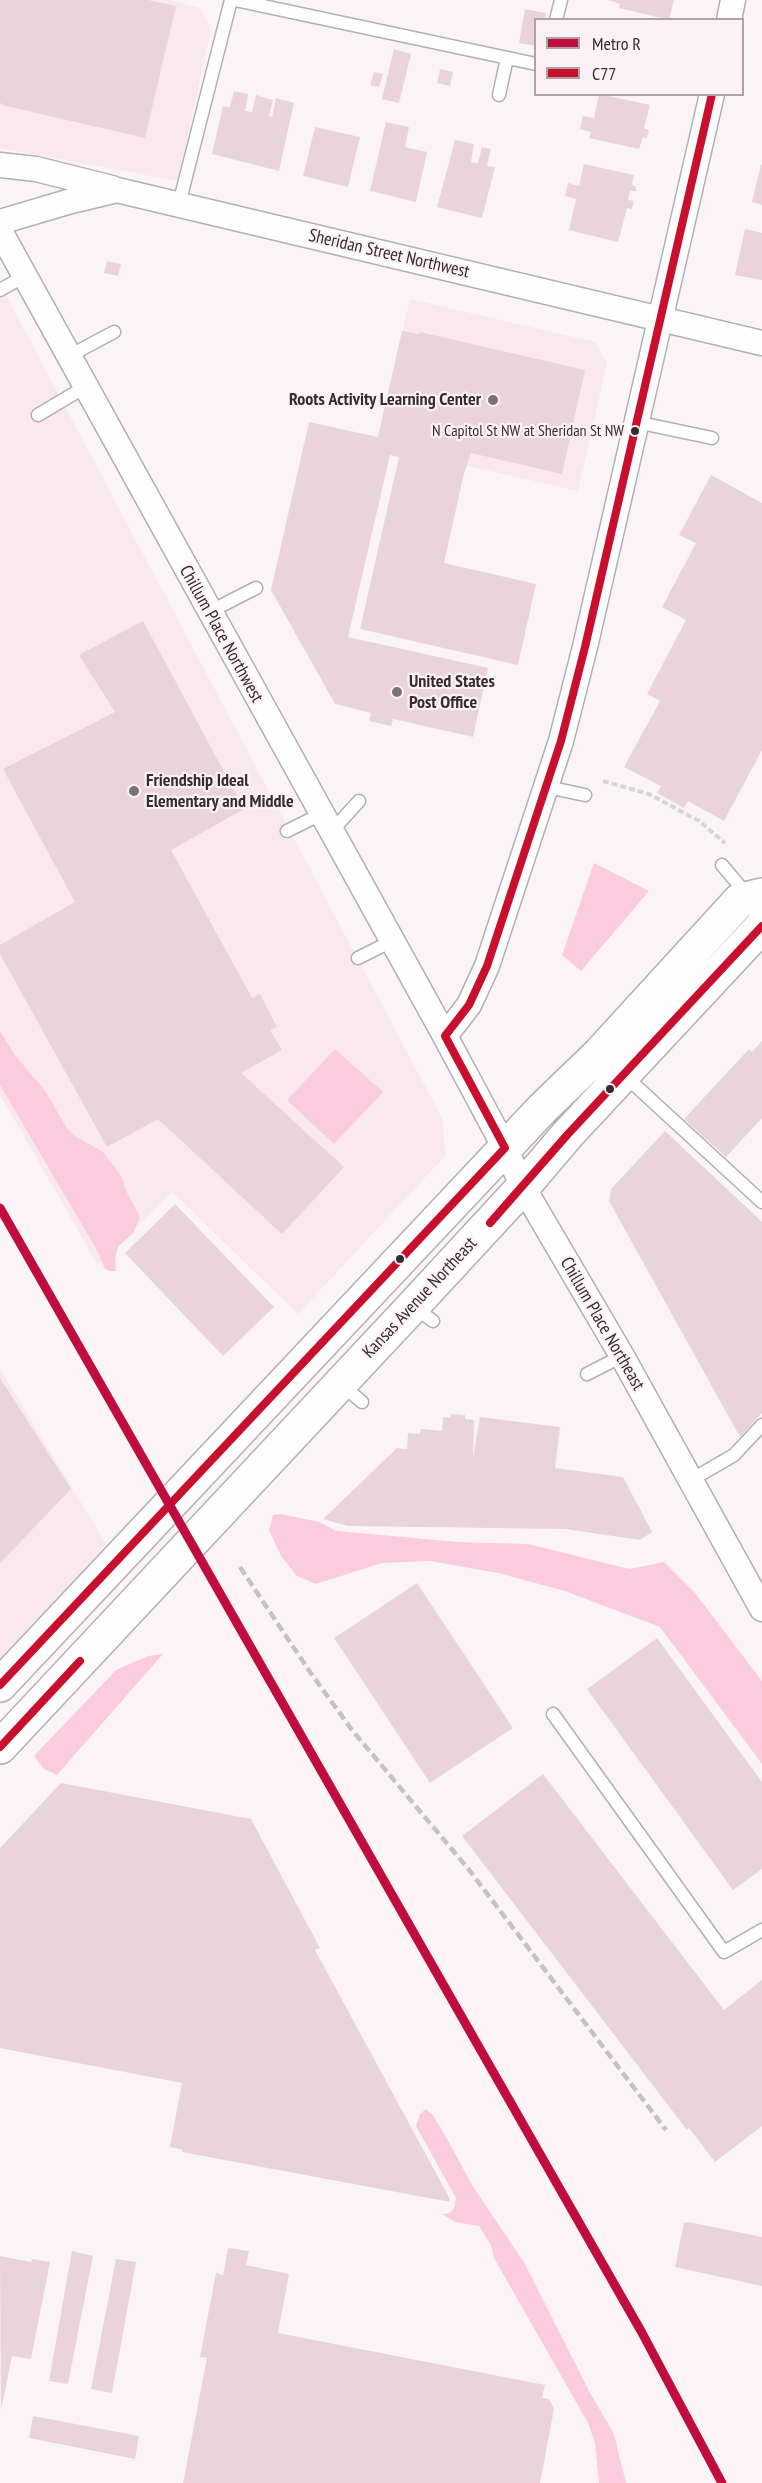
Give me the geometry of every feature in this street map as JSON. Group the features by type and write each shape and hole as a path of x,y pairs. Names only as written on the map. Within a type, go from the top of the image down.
{"street":[{"path":"729,18 733,0"},
{"path":"445,1036 469,1005 487,966 547,787 583,657 712,96"},
{"name":"Sheridan Street Northwest","path":"0,165 36,169 762,343"},
{"name":"Sheridan Street Northwest","path":"0,222 117,190"},
{"name":"Chillum Place Northwest","path":"0,231 208,612 445,1036"},
{"path":"0,1685 542,1109 600,1053 740,900 758,907"},
{"name":"Kansas Avenue Northeast","path":"0,1747 198,1536 351,1393 423,1314 523,1187 568,1134 624,1075 758,907"},
{"name":"Chillum Place Northeast","path":"445,1036 506,1148 523,1187 622,1356 762,1610"}],"lane":[{"path":"179,204 231,0"},
{"path":"235,0 534,64"},
{"path":"556,18 561,0"},
{"path":"499,95 507,58"},
{"path":"0,290 25,276"},
{"path":"69,356 114,332"},
{"path":"38,415 85,387"},
{"path":"636,422 712,438"},
{"path":"208,612 256,588"},
{"path":"547,787 585,795"},
{"path":"287,831 326,823 359,801"},
{"path":"722,865 758,907"},
{"path":"358,958 392,941"},
{"path":"624,1075 762,1202"},
{"path":"587,1374 622,1356"},
{"path":"691,1480 734,1455 762,1425"},
{"path":"553,1714 724,1952 762,1930"}],"path":[{"path":"600,780 649,794 699,820 731,848"}],"shaded area":[{"path":"0,0 170,0 200,8 211,29 178,181 0,148"},
{"name":"Friendship Ideal Elementary and Middle","path":"0,284 442,1118 446,1155 298,1314 172,1192 98,1265 0,1095"},
{"name":"Roots Activity Learning Center","path":"410,299 595,342 607,363 578,491 376,445"},
{"path":"594,863 649,891 581,971 562,955"},
{"path":"0,1031 14,1054 46,1092 67,1129 103,1152 121,1176 140,1217 133,1233 118,1247 115,1258 116,1271 105,1269 98,1252 0,1085"},
{"path":"335,1049 383,1092 334,1144 287,1100"},
{"path":"0,1369 107,1545 0,1658"},
{"path":"281,1514 319,1522 336,1531 458,1542 528,1544 630,1569 664,1562 695,1593 762,1681 762,1764 660,1627 565,1591 498,1573 430,1561 382,1563 316,1584 297,1576 281,1556 269,1530 273,1515"},
{"path":"163,1654 57,1775 44,1769 34,1756 116,1670 148,1656"},
{"path":"426,2109 433,2115 472,2185 525,2264 589,2391 614,2434 626,2483 599,2483 595,2443 588,2423 494,2258 491,2245 479,2226 455,2222 442,2214 450,2213 454,2208 456,2198 416,2126 420,2114"}],"building":[{"path":"0,0 148,0 176,6 145,138 2,105 0,102"},
{"path":"608,0 674,0 670,18 619,8 620,4"},
{"path":"525,9 546,13 545,18 534,18 534,46 519,43"},
{"path":"394,49 411,54 399,103 382,99"},
{"path":"440,69 453,72 450,86 437,83"},
{"path":"374,72 383,74 379,87 370,85"},
{"path":"234,91 248,94 245,111 252,112 256,95 273,100 269,116 272,117 276,98 294,103 279,171 212,154 223,106 230,107"},
{"path":"599,96 650,105 644,128 649,130 647,138 643,137 639,149 589,138 591,132 580,129 583,116 594,118"},
{"path":"386,122 409,127 405,147 427,152 416,202 370,191"},
{"path":"315,127 360,137 348,187 303,176"},
{"path":"455,140 474,144 471,162 478,163 482,147 491,149 487,166 495,167 482,218 437,207"},
{"path":"584,164 634,175 632,185 636,187 636,191 630,191 628,200 634,201 632,209 627,208 618,242 569,230 576,199 565,196 568,183 579,186"},
{"path":"762,165 762,205 752,202"},
{"path":"745,229 762,233 762,280 735,275"},
{"path":"107,261 121,264 118,276 104,273"},
{"path":"402,331 419,334 420,332 585,370 562,474 471,453 464,473 444,563 536,584 518,665 360,629 399,457 390,455 348,637 488,668 473,737 393,719 391,726 369,721 371,713 335,704 271,590 309,422 378,437"},
{"path":"711,475 762,503 762,750 724,821 688,801 684,808 657,793 661,786 624,767 660,701 647,694 686,620 662,607 696,543 679,535"},
{"path":"143,621 244,809 171,850 252,998 260,994 277,1027 270,1030 282,1050 241,1073 344,1167 282,1234 158,1119 107,1147 0,954 0,945 75,902 3,769 115,712 79,655"},
{"path":"762,1041 762,1118 726,1157 684,1119 749,1049 752,1052"},
{"path":"665,1131 762,1222 762,1413 740,1437 609,1201 611,1189"},
{"path":"175,1204 274,1307 223,1356 125,1253"},
{"path":"0,1378 71,1489 0,1563"},
{"path":"451,1414 465,1415 465,1419 474,1420 473,1457 480,1417 560,1427 555,1468 623,1477 652,1532 640,1540 565,1529 348,1526 323,1519 397,1448 407,1449 408,1433 420,1434 421,1429 442,1431 443,1417 451,1418"},
{"path":"417,1583 513,1728 430,1783 334,1638"},
{"path":"657,1638 762,1782 762,1869 733,1890 587,1689"},
{"path":"543,1774 724,2010 762,1980 762,2126 715,2162 689,2128 687,2130 462,1836"},
{"path":"61,1783 251,1819 320,1948 315,1950 450,2202 182,2152 183,2150 170,2147 182,2083 0,2048 0,1848"},
{"path":"689,2222 762,2237 762,2286 675,2267 684,2223"},
{"path":"228,2248 249,2251 246,2265 289,2274 278,2333 545,2385 542,2398 549,2399 554,2409 540,2483 183,2483 207,2358 200,2357 216,2273 223,2275"},
{"path":"72,2251 93,2256 68,2384 49,2381"},
{"path":"0,2256 31,2262 32,2259 50,2262 31,2359 12,2356 1,2411"},
{"path":"116,2259 136,2262 112,2393 91,2389"},
{"path":"33,2416 139,2436 135,2459 29,2438"}],"railway":[{"path":"240,1567 352,1730 470,1871 666,2130"}],"metro line":[{"name":"R","path":"0,1208 641,2331 722,2483"}],"transit line":[{"name":"C77","path":"0,1685 505,1148 445,1036 469,1005 487,966 561,741 585,647 712,96"},
{"name":"C77","path":"490,1223 568,1134 762,926"},
{"name":"C77","path":"0,1747 80,1661"}],"place":[{"name":"Roots Activity Learning Center","path":"493,400"},
{"name":"N Capitol St NW at Sheridan St NW","path":"635,431"},
{"name":"United States Post Office","path":"397,692"},
{"name":"Friendship Ideal Elementary and Middle","path":"134,791"}]}
